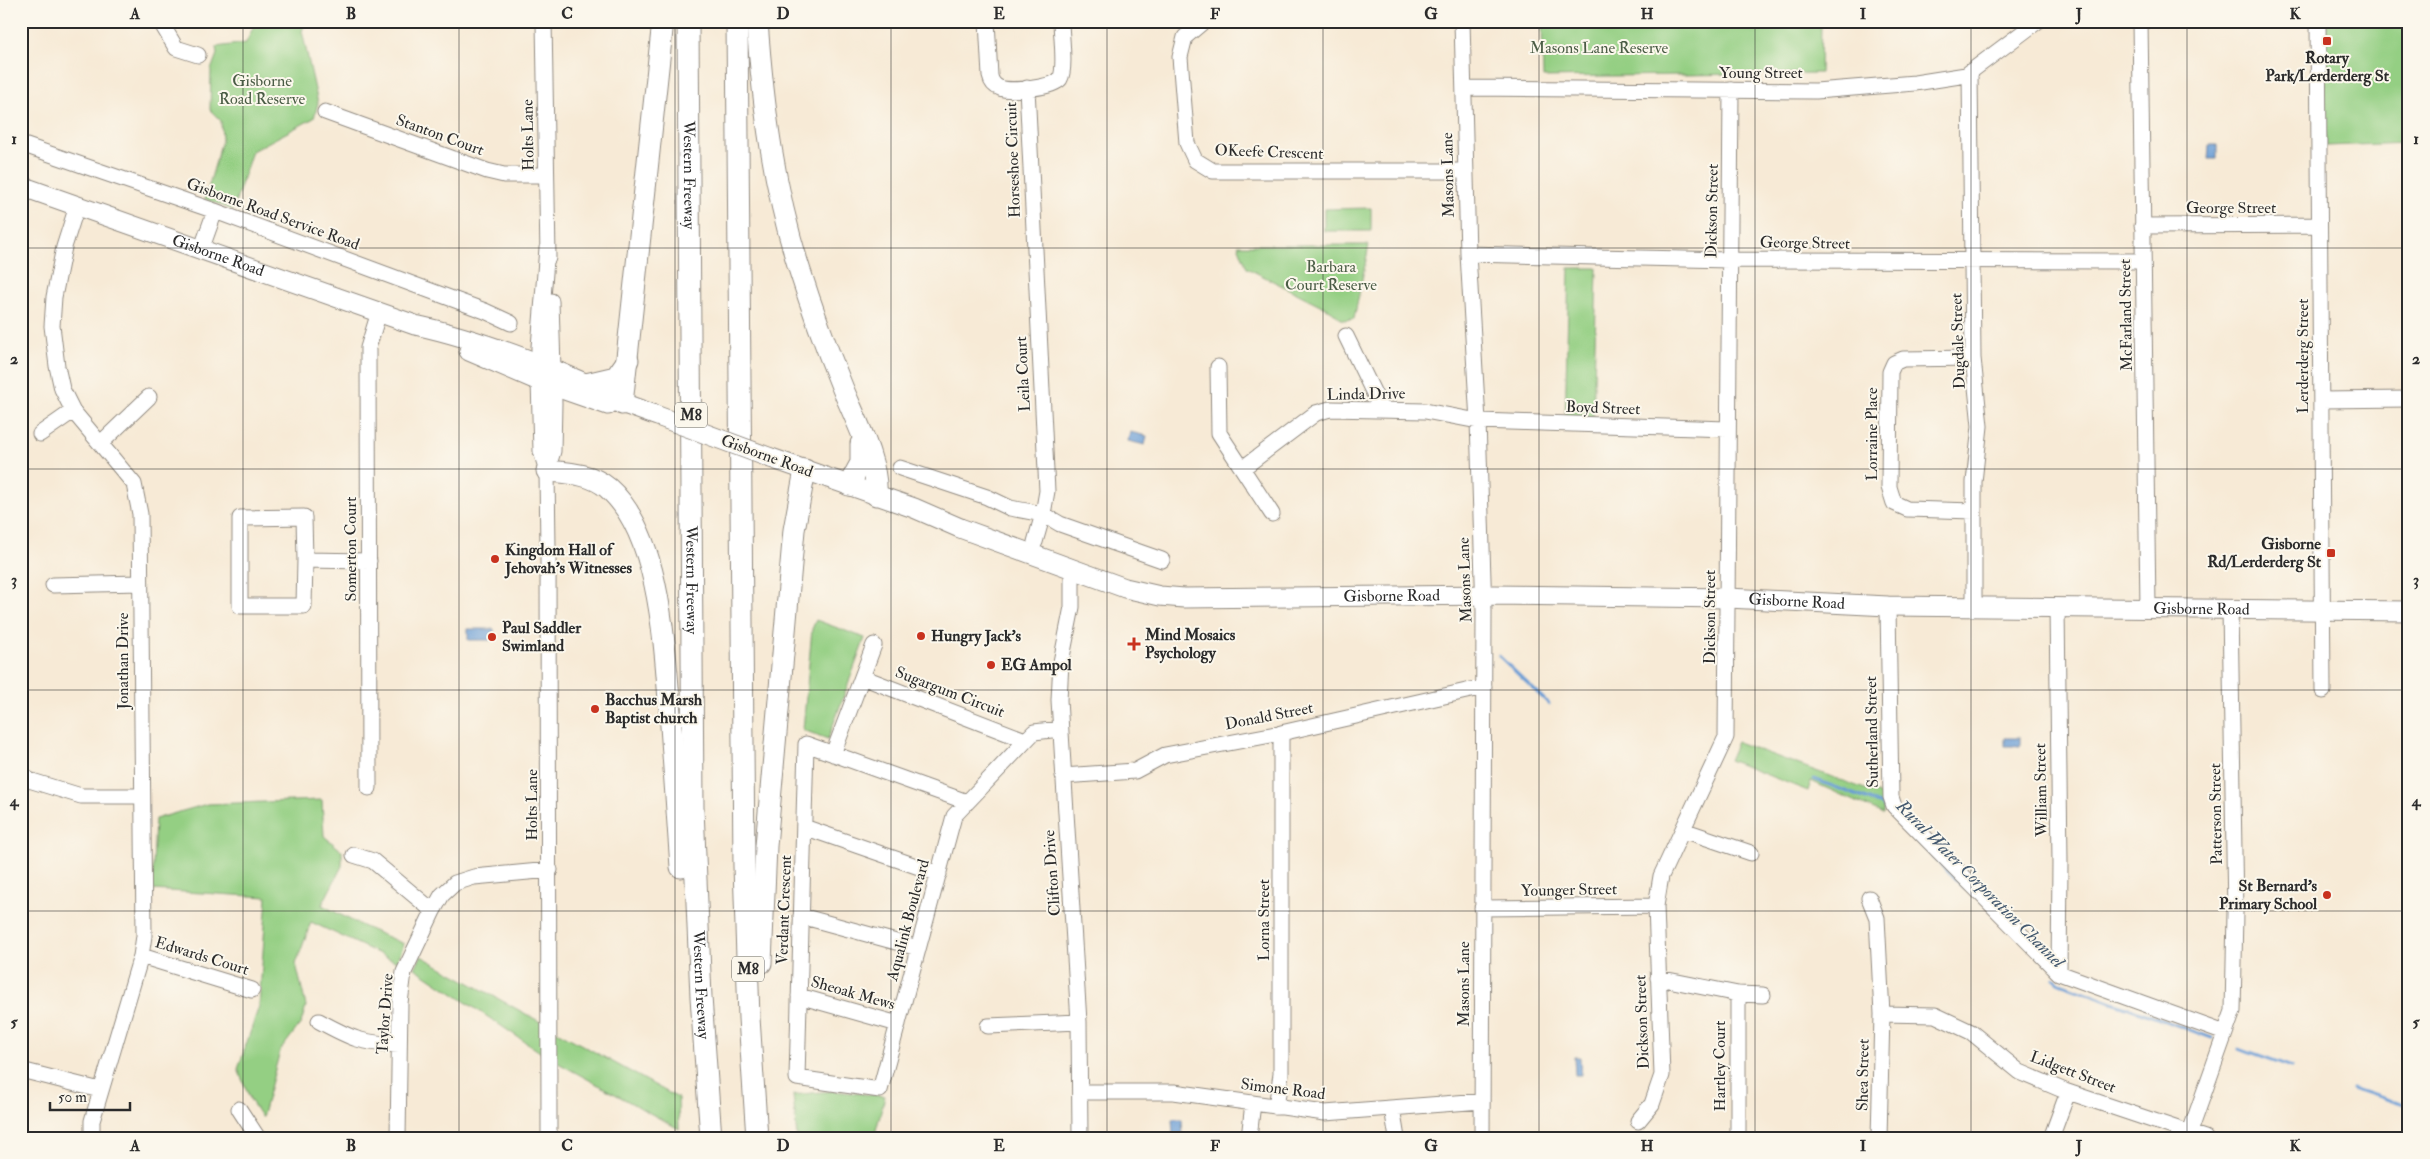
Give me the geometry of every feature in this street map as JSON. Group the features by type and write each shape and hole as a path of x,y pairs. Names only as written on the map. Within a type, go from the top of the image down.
{"highway":[{"path":"621,403 628,360 663,21"},
{"name":"Western Freeway","path":"688,21 693,809 706,1074 712,1138"},
{"name":"M8","path":"737,21 744,866 750,1018 758,1138"},
{"path":"757,21 767,122 781,200 812,308 858,427 876,480 876,495"},
{"path":"586,384 616,376 628,360"},
{"path":"849,485 859,471 861,463 862,454 858,427"},
{"path":"758,1138 760,973 766,855 794,530 805,470"},
{"path":"547,471 583,475 606,487 617,497 635,526 653,574 666,668 682,881 694,996 706,1074"}],"main road":[{"name":"Gisborne Road","path":"21,186 415,325 450,333 546,375 608,406 621,403"},
{"name":"Gisborne Road","path":"546,375 586,384 613,394 621,403 771,458 914,508 963,519 1082,566 1184,598 1484,595 1728,598 1888,606 2409,611"}],"street":[{"path":"160,21 176,48 198,55"},
{"name":"Holts Lane","path":"544,21 547,248 546,375 541,451 547,471 550,870 548,1138"},
{"name":"Horseshoe Circuit","path":"987,21 989,71 992,82 1002,88 1051,86 1061,77 1061,21"},
{"name":"OKeefe Crescent","path":"1204,21 1184,37 1180,57 1187,143 1195,160 1213,171 1465,171"},
{"name":"Masons Lane","path":"1462,21 1468,254 1478,421 1484,595 1482,1138"},
{"name":"Young Street","path":"1464,88 1816,91 1923,82 1970,73 2038,21"},
{"name":"McFarland Street","path":"2140,21 2148,608"},
{"name":"Lerderderg Street","path":"2318,21 2323,691"},
{"name":"Dugdale Street","path":"1970,73 1973,358 1980,426 1974,482 1974,606"},
{"name":"Horseshoe Circuit","path":"1027,88 1033,231"},
{"name":"Dickson Street","path":"1638,1121 1652,1104 1662,1075 1656,906 1661,876 1726,737 1728,260 1731,90"},
{"name":"Stanton Court","path":"325,112 487,171 504,175 546,175"},
{"name":"Gisborne Road Service Road","path":"21,144 215,211 485,311 511,323"},
{"name":"Jonathan Drive","path":"77,206 61,262 54,296 52,326 62,389 73,411 134,484 140,514 141,796 144,855 142,956 100,1090 92,1121 92,1138"},
{"path":"202,250 215,211"},
{"name":"George Street","path":"2142,226 2319,225"},
{"name":"Leila Court","path":"1033,231 1047,491 1043,514 1033,548"},
{"name":"George Street","path":"1468,254 1728,260 2142,261"},
{"name":"Somerton Court","path":"369,788 368,348 379,312"},
{"path":"1346,336 1382,410"},
{"name":"Lorraine Place","path":"1973,358 1903,359 1894,363 1890,372 1890,487 1894,503 1907,509 1974,511"},
{"path":"1218,367 1219,433 1272,514"},
{"path":"101,443 149,398"},
{"path":"2321,400 2409,399"},
{"name":"Linda Drive","path":"1242,468 1316,413 1330,409 1424,410 1478,421"},
{"path":"40,434 73,411"},
{"name":"Boyd Street","path":"1478,421 1727,429"},
{"path":"900,468 987,497 1010,508 1043,514 1060,524 1162,560"},
{"path":"304,517 305,560 304,606 240,606 240,518 304,517"},
{"path":"305,560 369,560"},
{"name":"Clifton Drive","path":"1080,1138 1079,1022 1059,700 1061,662 1082,566"},
{"path":"53,585 140,583"},
{"name":"Sutherland Street","path":"1888,606 1891,797 1894,806 2059,973 2225,1033"},
{"name":"William Street","path":"2057,607 2060,863 2059,973"},
{"name":"Patterson Street","path":"2190,1132 2233,1011 2234,923 2230,609"},
{"path":"874,645 833,754 967,802"},
{"name":"Sugargum Circuit","path":"862,677 1025,740"},
{"name":"Donald Street","path":"1063,776 1135,771 1165,754 1281,733 1484,687"},
{"name":"Aqualink Boulevard","path":"796,1078 880,1090 954,816 1034,732 1060,729"},
{"name":"Lorna Street","path":"1276,1107 1281,1074 1281,733"},
{"name":"Verdant Crescent","path":"796,1078 806,744 833,754"},
{"path":"21,774 29,780 81,796 141,796"},
{"path":"804,826 938,874"},
{"path":"1683,830 1751,853"},
{"path":"354,855 373,861 433,911"},
{"name":"Taylor Drive","path":"398,1138 398,1045 404,972 442,895 455,883 474,876 550,870"},
{"name":"Shea Street","path":"1869,898 1877,918 1882,1014 1879,1138"},
{"name":"Younger Street","path":"1482,908 1656,906"},
{"path":"801,916 918,948"},
{"name":"Edwards Court","path":"142,956 252,990"},
{"path":"1658,978 1738,994 1763,995"},
{"name":"Hartley Court","path":"1738,994 1738,1138"},
{"name":"Sheoak Mews","path":"799,996 898,1024"},
{"name":"Lidgett Street","path":"1882,1014 1935,1015 1971,1032 2020,1072 2068,1092 2205,1138"},
{"path":"319,1021 349,1038 365,1043 398,1045"},
{"path":"988,1026 1079,1022"},
{"path":"21,1070 100,1090"},
{"name":"Simone Road","path":"1081,1092 1174,1092 1325,1113 1482,1101"},
{"path":"2050,1138 2068,1092"},
{"path":"1249,1138 1253,1103"},
{"path":"1392,1108 1397,1138"},
{"path":"239,1109 258,1138"}],"green space":[{"name":"Gisborne Road Reserve","path":"256,21 306,21 302,31 318,103 314,118 252,151 233,210 205,199 222,140 221,121 210,110 211,70 217,54 216,47 246,43"},
{"name":"Masons Lane Reserve","path":"1542,21 1821,21 1820,73 1543,77"},
{"path":"2322,21 2409,21 2409,198 2408,143 2326,146"},
{"path":"1371,208 1371,231 1324,231 1324,209"},
{"name":"Barbara Court Reserve","path":"1238,245 1369,245 1354,319 1342,320 1332,311 1247,268"},
{"path":"1569,268 1597,268 1593,423 1565,423"},
{"path":"816,620 865,638 828,739 803,730 812,629"},
{"path":"1737,742 1884,796 1883,814 1811,781 1808,791 1729,760"},
{"path":"322,800 324,836 342,851 342,866 322,905 362,926 404,944 397,962 311,922 296,964 306,1006 301,1023 280,1051 262,1118 251,1101 238,1069 259,1006 267,897 152,890 155,819 207,804"},
{"path":"421,956 678,1098 679,1129 549,1058 415,968"},
{"path":"832,1091 885,1096 874,1138 797,1138 793,1095"}],"water":[{"path":"2209,145 2217,145 2217,159 2208,159"},
{"path":"1130,432 1147,436 1145,445 1128,441"},
{"path":"468,629 494,629 494,640 468,640"},
{"path":"2005,738 2020,738 2020,746 2005,746"},
{"path":"1574,1057 1580,1057 1581,1075 1575,1075"},
{"path":"1172,1119 1182,1119 1183,1137 1173,1137"}],"waterway":[{"name":"Rural Water Corporation Channel","path":"1499,656 1549,704"},
{"name":"Rural Water Corporation Channel","path":"1814,779 1882,805 1965,889"},
{"name":"Rural Water Corporation Channel","path":"2054,978 2060,983 2212,1038"},
{"name":"Rural Water Corporation Channel","path":"2239,1048 2292,1067"},
{"name":"Rural Water Corporation Channel","path":"2352,1088 2409,1107"}],"place":[{"name":"Rotary Park/Lerderderg St","path":"2327,41"},
{"name":"Gisborne Rd/Lerderderg St","path":"2331,553"},
{"name":"Kingdom Hall of Jehovah's Witnesses","path":"495,559"},
{"name":"Hungry Jack's","path":"921,636"},
{"name":"Paul Saddler Swimland","path":"492,637"},
{"name":"Mind Mosaics Psychology","path":"1134,644"},
{"name":"EG Ampol","path":"991,665"},
{"name":"Bacchus Marsh Baptist church","path":"595,709"},
{"name":"St Bernard's Primary School","path":"2327,895"}]}
